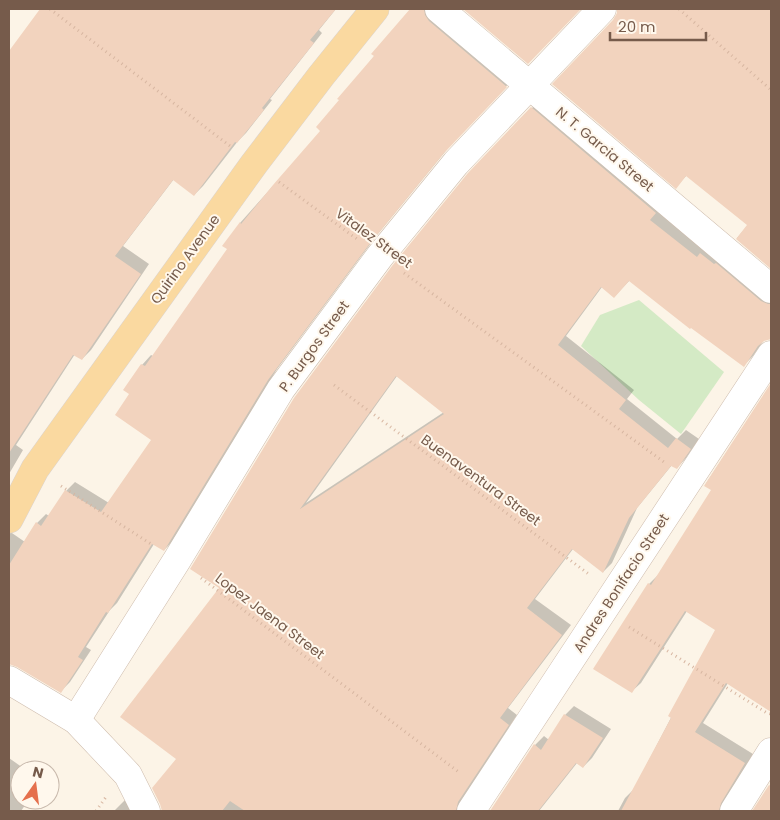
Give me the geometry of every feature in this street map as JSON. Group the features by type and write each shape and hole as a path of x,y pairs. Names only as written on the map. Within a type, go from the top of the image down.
{"main road":[{"name":"Quirino Avenue","path":"9,520 35,469 254,164 375,9"}],"street":[{"name":"N. T. Garcia Street","path":"439,9 771,289"},
{"name":"P. Burgos Street","path":"76,720 177,560 281,389 380,256 456,163 602,9"},
{"name":"Andres Bonifacio Street","path":"477,801 771,355"},
{"path":"9,680 76,720 128,775 146,811"},
{"path":"734,811 771,752"}],"path":[{"name":"Vitalez Street","path":"50,9 254,164 689,480"},
{"path":"679,9 771,90"},
{"name":"Buenaventura Street","path":"334,385 609,602 759,708 771,714"},
{"name":"Lopez Jaena Street","path":"35,469 177,560 477,801"}],"green space":[{"path":"639,300 724,372 681,434 639,400 581,346 600,315"}],"building":[{"path":"40,9 336,9 310,40 314,43 262,108 264,110 237,143 235,142 194,196 173,180 115,256 141,274 82,360 73,355 9,453 9,51"},
{"path":"410,9 424,9 429,21 507,87 444,153 368,246 268,380 164,551 152,544 78,657 83,660 61,693 9,664 9,565 36,522 41,526 65,490 101,512 151,440 115,415 129,394 123,390 141,364 145,366 227,249 222,246 240,222 241,224 320,131 316,127 374,56 371,54"},
{"path":"463,9 581,9 528,64"},
{"path":"617,9 771,9 771,269 736,239 747,225 686,176 676,189 552,84 613,20"},
{"path":"531,107 656,213 650,220 697,257 700,253 714,264 716,263 761,301 771,304 771,339 764,341 758,346 744,367 690,329 629,281 614,298 601,287 558,345 626,400 619,409 668,448 676,438 691,449 677,469 671,466 629,518 603,573 572,549 527,608 562,635 500,718 509,725 458,802 456,811 245,811 230,801 222,811 162,811 152,788 176,759 120,717 219,588 190,569 294,398 392,266 468,173","holes":["396,376 444,414 300,509"]},
{"path":"771,383 771,712 726,683 695,732 745,763 721,803 719,811 621,811 671,718 668,716 715,630 685,611 632,693 593,669 648,583 651,585 711,490 704,486"},
{"path":"564,714 603,738 583,768 576,763 538,811 490,811 534,744 541,750"},
{"path":"769,785 771,786 771,811 752,811"}]}
